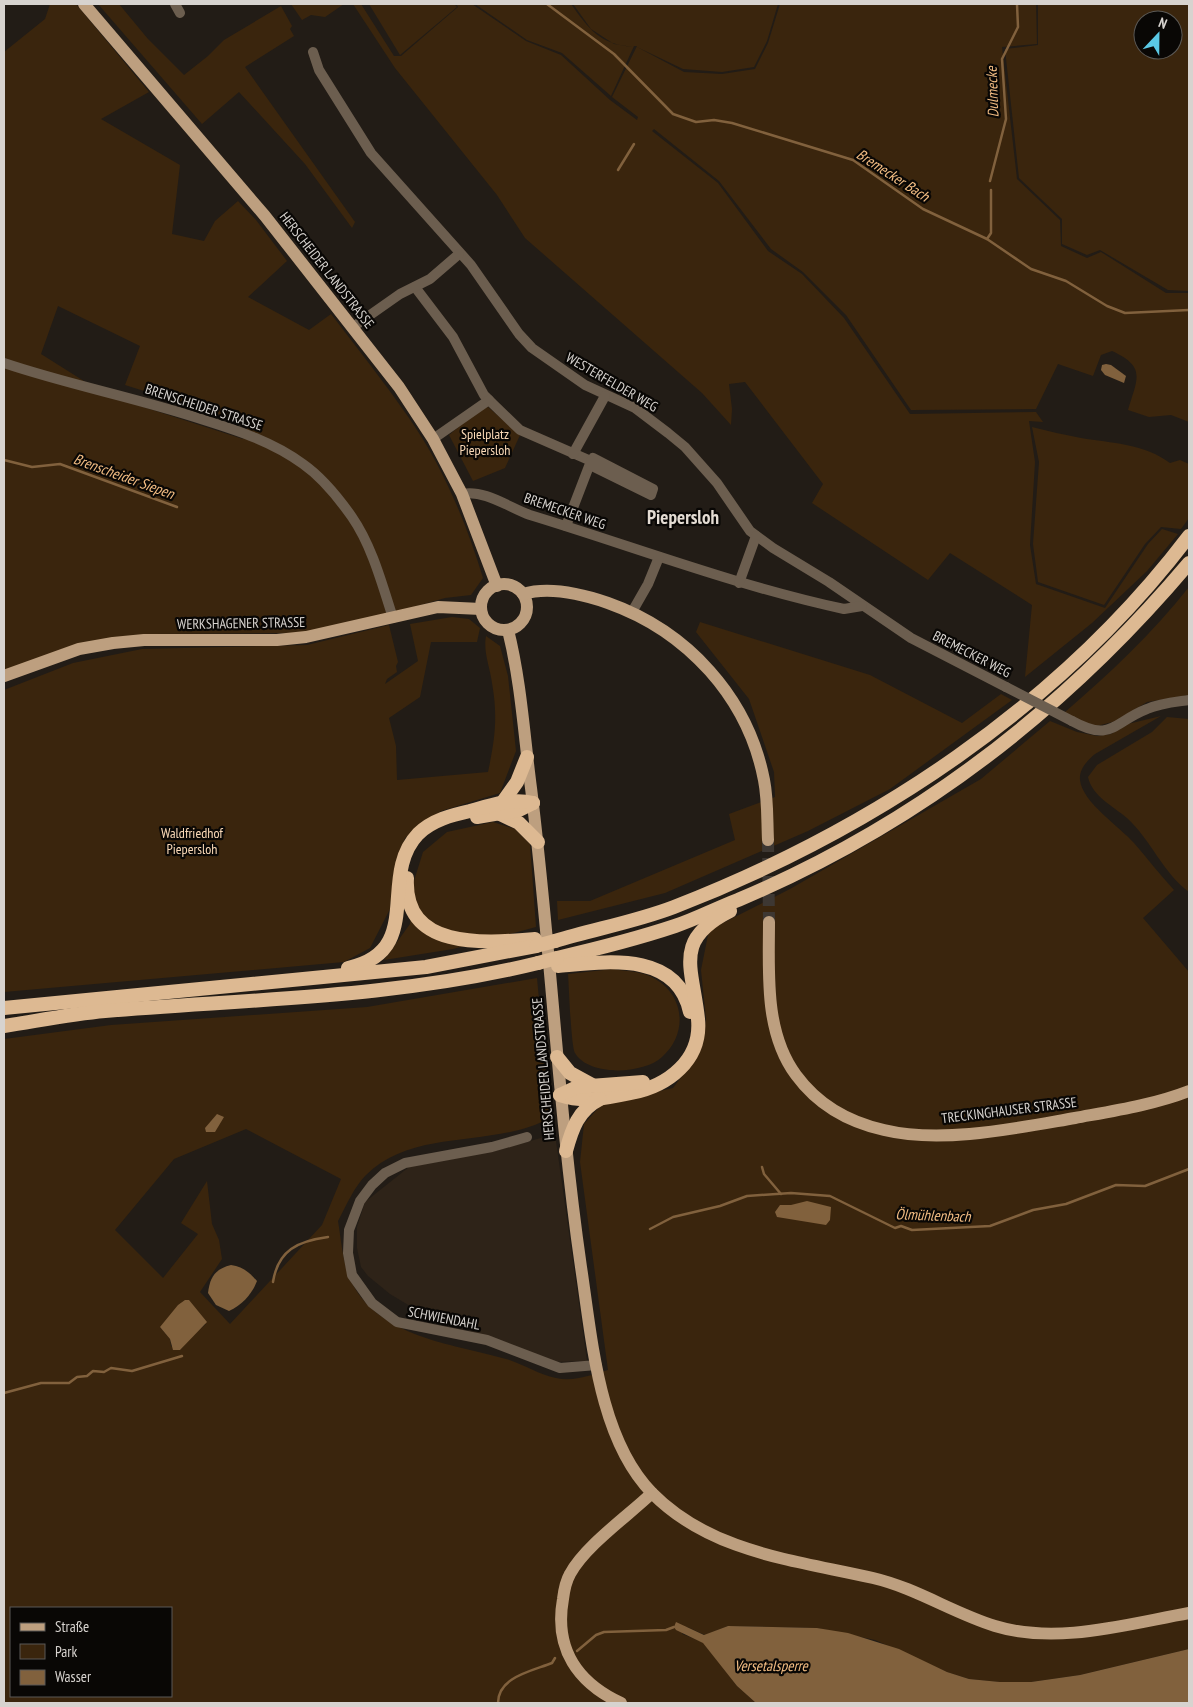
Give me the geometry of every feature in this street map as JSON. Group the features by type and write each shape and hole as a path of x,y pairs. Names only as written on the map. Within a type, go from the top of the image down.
{"highway":[{"path":"4,1008 426,967 555,940 673,907 780,861 833,834 913,787 996,728 1097,642 1164,568 1189,536"},
{"path":"560,1094 577,1087 598,1093 655,1087 674,1075 683,1067 693,1051 698,1030 690,966 695,941 707,926 777,884 873,833 926,800 999,747 1088,672 1134,628 1189,563"},
{"path":"501,808 517,782 527,757"},
{"path":"533,803 519,800 501,808 452,823 432,832 417,847 409,865 406,885 409,898 420,919 437,933 448,938 473,943 536,943"},
{"path":"299,979 359,966 378,955 392,938 395,928 401,867 410,845 419,834 432,824 451,816 501,808 538,842"},
{"path":"4,1026 104,1011 263,1002 423,984 557,962 676,926 777,884"},
{"path":"557,962 615,962 645,966 671,979 679,988 689,1008 691,1027 688,1044 679,1059 668,1071 643,1082 598,1093 592,1103 578,1117 566,1151"},
{"path":"557,1057 570,1073 598,1093"}],"main road":[{"name":"HERSCHEIDER LANDSTRASSE","path":"84,4 254,202 399,387 433,439 462,494 496,586"},
{"path":"496,586 512,586 523,594 527,605 524,617 518,626 508,630 498,629 488,624 481,609 485,594 496,586"},
{"path":"523,594 538,590 568,592 597,599 632,612 660,627 686,646 708,668 741,713 751,736 764,778 768,840"},
{"name":"WERKSHAGENER STRASSE","path":"4,676 79,649 113,643 144,640 277,640 306,637 438,608 481,609"},
{"name":"HERSCHEIDER LANDSTRASSE","path":"508,630 520,686 538,842 571,1200 604,1399 615,1435 629,1462 652,1493 689,1524 732,1545 766,1555 878,1579 915,1590 981,1621 1010,1630 1049,1634 1087,1631 1189,1613"},
{"name":"TRECKINGHAUSER STRASSE","path":"769,922 770,998 779,1043 796,1075 816,1098 833,1111 854,1121 884,1130 908,1134 941,1135 990,1131 1120,1110 1189,1091"},
{"path":"621,1703 595,1689 576,1668 563,1640 561,1609 570,1574 586,1553 652,1493"}],"street":[{"name":"WESTERFELDER WEG","path":"313,52 319,70 371,153 471,266 524,340 585,385 605,396 635,408 685,447 717,483 746,525 756,536 857,600 862,606"},
{"path":"353,327 400,294 430,279 459,254"},
{"path":"415,287 457,344 472,375 489,400 520,430 561,446 573,454 591,463 651,495 653,489 593,458 591,463 580,489 566,526"},
{"name":"BRENSCHEIDER STRASSE","path":"4,362 168,408 259,438 289,455 322,480 353,518 370,553 393,618"},
{"path":"573,454 605,396"},
{"path":"433,439 489,400"},
{"name":"BREMECKER WEG","path":"462,494 474,493 524,513 739,584 844,609 862,606 911,638 1086,729 1100,732 1118,725 1148,708 1189,700"},
{"path":"739,584 756,536"},
{"path":"632,612 648,584 659,557"},
{"name":"SCHWIENDAHL","path":"527,1137 492,1147 405,1164 385,1173 372,1184 360,1201 349,1230 348,1253 352,1275 372,1302 397,1322 487,1340 542,1363 560,1368 597,1365"}],"shaded area":[{"path":"555,1134 587,1361 550,1362 415,1309 390,1294 368,1276 361,1267 357,1248 357,1227 365,1202 409,1167 495,1151"}],"green space":[{"path":"50,4 76,4 149,92 101,119 180,165 172,234 204,241 215,221 238,201 256,220 287,261 248,297 309,330 331,314 390,391 433,456 469,536 483,578 471,595 445,598 341,628 306,633 153,634 4,673 4,52 45,19","holes":["58,306 140,346 125,385 249,424 243,439 106,395 41,354"]},
{"path":"98,4 119,4 148,39 184,75 208,56 224,40 281,6 292,26 290,29 294,36 245,67 355,222 352,228 305,164 239,92 202,124"},
{"path":"291,4 344,4 325,17 311,15 302,20"},
{"path":"353,4 361,4 394,56 401,56 458,7 456,4 472,4 526,41 561,55 610,100 637,120 638,117 612,97 637,46 634,46 611,96 562,53 527,40 475,4 571,4 591,29 573,4 778,4 767,41 754,67 722,72 683,69 637,47 684,72 722,74 755,69 768,43 780,4 1036,4 1037,44 1002,47 1017,179 1060,220 1061,246 1087,258 1101,252 1166,293 1189,293 1189,422 1171,415 1149,417 1128,410 1136,382 1135,369 1131,363 1112,351 1101,355 1093,376 1058,364 1036,409 911,410 846,315 803,272 771,249 719,181 654,129 652,131 718,183 768,251 802,274 844,318 910,414 1036,412 1043,422 1029,421 1035,462 1030,545 1036,584 1105,608 1148,544 1162,529 1178,534 1147,571 1092,623 1025,677 1032,605 950,553 928,580 812,503 823,484 745,382 729,384 732,409 731,425 702,393 525,238 497,195 395,68","holes":["591,29 612,43 603,39"]},
{"path":"369,4 454,4 457,7 400,55"},
{"path":"1038,4 1189,4 1189,291 1168,290 1100,250 1087,255 1062,244 1062,219 1019,178 1005,49 1038,45"},
{"name":"Spielplatz Piepersloh","path":"488,407 520,435 505,468 473,481 449,435 480,409"},
{"path":"1032,427 1081,438 1127,445 1150,452 1170,463 1180,460 1189,464 1189,518 1181,529 1161,527 1145,544 1104,605 1038,582 1033,544 1039,462"},
{"path":"1189,587 1189,695 1147,702 1116,721 1093,727 1064,713 1130,653"},
{"name":"Waldfriedhof Piepersloh","path":"452,617 469,619 480,628 477,642 431,642 420,697 389,718 396,746 397,780 488,772 494,738 495,717 494,695 485,648 486,636 500,646 508,676 516,751 500,793 441,811 405,838 394,872 390,909 370,948 344,962 4,992 4,690 73,663 142,649 307,645 389,625 398,662 396,666 397,672 387,679 385,684 418,661 410,624"},
{"path":"700,622 870,675 962,723 1001,694 1012,700 890,789 808,831 665,893 558,920 557,901 590,901 735,840 729,814 775,797 774,772 749,699 696,632"},
{"path":"1161,716 1095,754 1086,762 1082,769 1080,780 1087,797 1102,814 1134,843 1174,890 1143,918 1189,972 1189,1649 1080,1675 1031,1682 1000,1682 969,1679 947,1672 875,1640 817,1628 728,1626 705,1635 687,1627 682,1634 703,1642 737,1686 756,1703 4,1703 4,1039 111,1025 367,1007 537,978 550,1118 528,1127 504,1133 431,1144 407,1150 386,1160 366,1175 358,1185 338,1221 348,1274 356,1290 369,1306 385,1319 424,1337 506,1359 550,1377 576,1379 589,1376 608,1370 580,1162 584,1124 602,1104 673,1088 700,1052 706,1019 701,970 709,930 790,889 981,779 1050,721 1077,732 1097,736 1111,734 1128,724","holes":["246,1129 341,1179 322,1225 230,1324 200,1292 222,1259 219,1240 212,1224 207,1181 181,1223 198,1234 163,1278 115,1230 174,1159","206,1324 180,1350 171,1346 170,1339 160,1327"]},
{"path":"1167,717 1189,719 1189,892 1172,876 1143,836 1127,818 1098,795 1090,784 1088,777 1097,765 1152,732"},
{"path":"493,822 515,829 530,844 536,927 453,949 384,960 410,924 413,884 423,852 447,832"},
{"path":"613,969 647,975 659,981 669,990 675,1000 679,1012 677,1035 671,1047 654,1063 630,1070 604,1069 582,1061 575,1053 571,1028 568,974"}],"water":[{"path":"1102,365 1111,365 1126,376 1124,383 1105,375 1101,370"},
{"path":"217,1114 224,1117 215,1132 206,1132 205,1128"},
{"path":"807,1201 831,1207 830,1220 826,1225 777,1217 775,1212 780,1205 791,1205"},
{"path":"231,1265 245,1270 257,1281 246,1299 229,1311 216,1305 208,1293 210,1282 217,1271"},
{"path":"185,1300 189,1300 207,1322 180,1350 173,1350 170,1339 160,1327 178,1305"},
{"name":"Versetalsperre","path":"676,1622 704,1635 728,1626 817,1628 848,1633 899,1649 947,1672 969,1679 1000,1682 1031,1682 1080,1675 1189,1649 1189,1703 756,1703 737,1686 703,1643 676,1630 674,1627"}],"waterway":[{"name":"Bremecker Bach","path":"547,4 614,54 673,114 696,122 714,120 732,123 853,160 923,209 987,239 1031,269 1066,281 1107,306 1125,313 1189,310"},
{"name":"Dulmecke","path":"990,181 1006,119 1002,59 1018,27 1017,4"},
{"path":"618,170 634,144"},
{"name":"Dulmecke","path":"987,239 991,233 991,190"},
{"name":"Brenscheider Siepen","path":"4,460 32,467 60,464 177,507"},
{"path":"762,1167 764,1174 781,1194"},
{"name":"Ölmühlenbach","path":"650,1229 673,1217 720,1206 747,1196 791,1193 830,1196 895,1228 901,1226 912,1230 990,1226 1033,1210 1066,1204 1116,1185 1145,1186 1189,1169"},
{"name":"Ölmühlenbach","path":"273,1282 279,1262 291,1249 307,1241 328,1237"},
{"name":"Ölmühlenbach","path":"4,1393 41,1383 69,1383 77,1377 87,1376 93,1371 104,1372 111,1368 132,1371 182,1356"},
{"path":"577,1651 596,1635 604,1632 666,1630 674,1627"},
{"path":"498,1703 499,1694 510,1681 526,1672 552,1663 555,1658"}],"tunnel":[{"path":"768,840 769,922"}],"district":[{"name":"Piepersloh","path":"683,517"}]}
